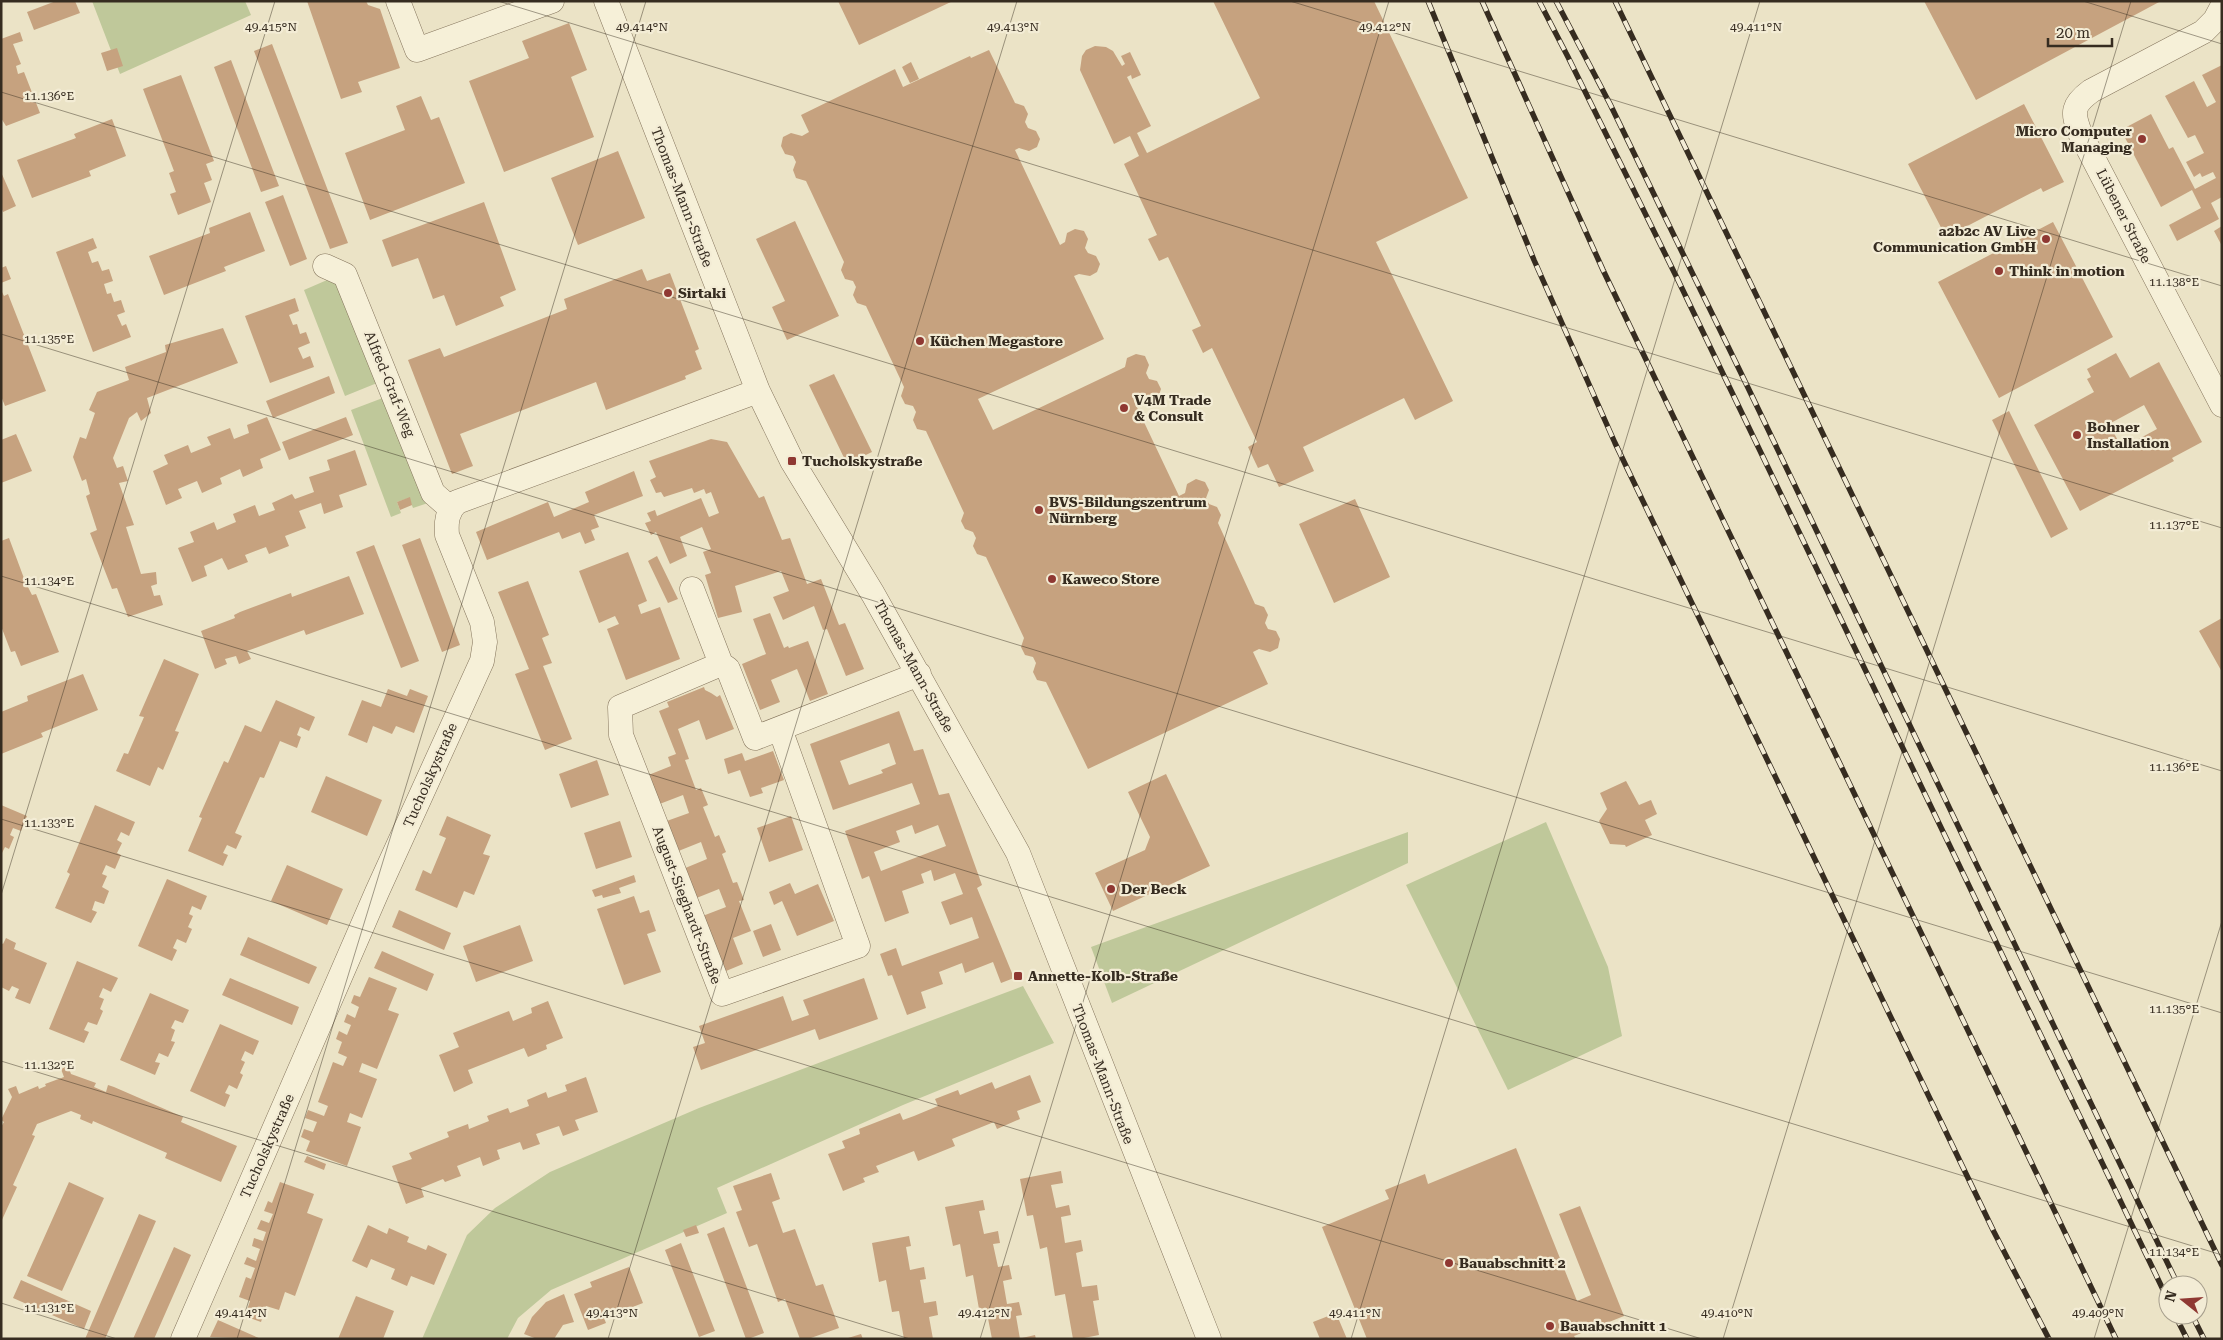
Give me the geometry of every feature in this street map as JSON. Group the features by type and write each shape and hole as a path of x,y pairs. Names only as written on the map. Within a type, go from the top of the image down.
{"street":[{"path":"398,1 417,50 552,1"},
{"name":"Thomas-Mann-Straße","path":"606,1 758,391 792,460 874,594 1018,852 1209,1339"},
{"name":"Lübener Straße","path":"2222,7 2215,20 2203,32 2091,91 2078,100 2074,116 2080,133 2222,405"},
{"name":"Alfred-Graf-Weg","path":"324,266 345,275 433,493 450,508"},
{"path":"450,508 457,502 758,391"},
{"name":"Tucholskystraße","path":"183,1339 373,901 482,661 485,642 482,622 447,535 446,523 450,508"},
{"path":"692,589 721,664 728,669 755,738 919,674"},
{"name":"August-Sieghardt-Straße","path":"721,664 620,707 621,735 722,994 858,946 780,728"}],"green space":[{"path":"92,1 245,1 251,15 120,74"},
{"path":"341,274 382,381 345,396 304,290"},
{"path":"388,396 428,503 413,508 409,498 397,502 401,513 391,517 351,410"},
{"path":"1546,822 1608,967 1622,1036 1508,1090 1406,885"},
{"path":"1408,832 1408,863 1112,1003 1091,947"},
{"path":"1023,986 1054,1043 903,1105 717,1188 727,1213 551,1290 518,1318 507,1339 422,1339 467,1235 495,1208 550,1172 699,1108"}],"building":[{"path":"56,1 75,1 80,13 34,30 27,12"},
{"path":"307,1 366,1 368,5 380,9 400,68 358,82 362,92 341,99"},
{"path":"838,1 953,1 859,45"},
{"path":"1213,1 1374,1 1468,198 1376,242 1453,401 1415,420 1404,398 1303,447 1314,471 1279,487 1268,464 1258,468 1248,447 1257,442 1212,348 1203,353 1192,330 1201,326 1168,257 1159,261 1148,239 1157,235 1124,164 1139,156 1130,136 1114,144 1080,70 1082,56 1086,50 1095,46 1106,47 1113,51 1122,66 1125,64 1121,56 1130,52 1141,75 1132,79 1131,75 1127,77 1151,126 1137,133 1147,153 1260,98"},
{"path":"1924,1 2161,1 1976,100"},
{"path":"569,23 587,70 571,77 594,137 504,172 469,81 529,58 522,41"},
{"path":"20,32 23,41 13,44 21,64 16,66 18,74 24,72 40,113 6,126 1,118 1,39"},
{"path":"272,44 348,243 330,249 254,51"},
{"path":"117,48 123,66 107,71 101,53"},
{"path":"989,50 1015,103 1024,106 1028,114 1025,122 1028,128 1036,131 1040,139 1037,147 1029,151 1019,148 1015,150 1060,245 1065,242 1067,233 1075,229 1084,231 1088,239 1085,248 1088,253 1096,256 1100,264 1097,272 1090,276 1079,274 1074,276 1104,339 978,399 993,430 1125,367 1127,358 1136,354 1145,356 1149,365 1146,373 1149,379 1157,381 1161,389 1158,398 1150,401 1139,399 1134,401 1179,496 1185,493 1187,484 1196,479 1205,482 1209,490 1206,498 1209,504 1217,507 1221,515 1218,523 1255,604 1264,607 1268,615 1265,623 1268,629 1276,631 1280,639 1278,648 1270,652 1259,649 1253,652 1268,684 1088,769 1046,682 1037,680 1033,672 1036,663 1033,657 1025,655 1021,647 1024,638 986,557 977,554 973,546 976,538 973,532 965,529 961,521 964,513 926,431 917,429 913,420 916,412 913,406 905,404 901,396 904,387 866,306 857,303 853,295 856,287 853,281 845,279 841,270 844,262 806,181 796,178 793,170 796,162 793,156 785,154 781,146 783,137 791,133 802,136 809,132 801,115 895,69 903,87 970,56 971,58"},
{"path":"231,60 279,186 261,192 214,67"},
{"path":"911,62 919,79 910,83 902,67"},
{"path":"2222,65 2222,197 2211,203 2219,219 2177,241 2169,225 2201,208 2192,190 2161,207 2121,130 2151,114 2169,149 2173,147 2195,189 2216,178 2213,172 2202,177 2200,173 2194,177 2186,162 2204,153 2195,135 2188,138 2165,96 2194,81 2207,107 2216,102 2202,75"},
{"path":"181,75 214,161 206,164 212,180 204,183 211,202 178,215 170,194 176,192 169,173 174,171 143,89"},
{"path":"421,96 431,120 439,117 465,183 370,220 345,153 405,130 396,106"},
{"path":"2024,104 2064,182 2043,192 2041,188 1946,237 1908,164"},
{"path":"112,119 126,156 89,171 91,176 32,198 17,160 76,138 74,134"},
{"path":"618,151 645,218 578,245 551,178"},
{"path":"1,172 16,206 3,212 1,207"},
{"path":"283,195 307,259 290,266 265,202"},
{"path":"484,202 516,290 500,297 504,306 456,326 444,295 433,299 418,258 392,267 382,240"},
{"path":"250,212 265,251 224,267 226,271 164,295 149,256 210,233 209,228"},
{"path":"795,221 839,316 787,340 772,307 785,301 756,239"},
{"path":"2053,222 2113,337 1999,398 1938,282"},
{"path":"2222,226 2222,246 2214,231"},
{"path":"93,238 97,248 88,252 92,263 98,261 102,271 109,269 113,281 104,284 107,294 111,293 114,302 121,300 125,312 117,315 122,326 126,324 131,337 93,352 56,252"},
{"path":"6,266 11,279 1,283 1,268"},
{"path":"642,269 647,281 670,273 699,349 695,351 702,369 685,376 686,379 606,410 596,382 460,434 473,466 452,474 408,360 440,348 444,357 567,309 564,299"},
{"path":"1,290 4,296 8,294 46,391 5,406 1,396"},
{"path":"295,298 299,311 289,315 293,325 297,324 300,334 306,332 310,343 298,348 303,359 310,356 314,367 270,383 245,316"},
{"path":"223,328 238,363 147,398 151,413 141,421 137,412 129,418 113,458 117,468 123,466 128,481 119,483 134,525 126,527 141,574 156,572 157,584 151,586 154,596 160,595 163,605 128,617 117,588 112,589 90,533 97,530 86,496 90,494 86,479 82,481 73,457 80,437 86,439 95,413 89,410 97,392 129,380 125,367 166,352 165,345"},
{"name":"Bohner Installation","path":"2116,353 2130,378 2159,362 2202,442 2172,458 2174,461 2080,511 2034,425 2094,392 2087,379 2091,377 2087,369","holes":["2144,405 2157,429 2122,448 2109,424"]},
{"path":"834,374 872,452 847,464 809,385"},
{"path":"329,376 335,393 273,418 266,401"},
{"path":"2009,411 2068,529 2051,538 1992,420"},
{"path":"267,417 281,450 260,459 263,468 243,477 240,469 220,478 222,484 202,493 197,481 178,489 182,498 166,505 153,471 168,464 164,455 188,445 191,453 211,445 207,437 230,428 234,439 249,433 247,425"},
{"path":"346,417 353,435 289,460 282,442"},
{"path":"16,434 32,471 1,483 1,440"},
{"path":"711,439 727,442 759,498 764,496 782,540 790,538 807,584 821,579 839,625 845,623 864,669 846,676 827,629 823,630 814,606 783,620 773,597 789,591 781,571 735,586 742,612 718,618 705,575 711,573 703,552 711,549 702,527 680,537 687,556 670,564 656,532 651,535 645,523 651,521 647,513 655,510 657,516 701,498 709,517 719,513 711,492 706,494 704,489 694,493 692,488 664,497 661,492 656,493 650,480 656,477 649,461"},
{"path":"355,450 367,485 339,495 343,507 324,514 321,503 299,511 306,528 285,536 289,546 269,554 266,547 245,555 248,562 228,570 222,558 204,566 207,576 192,582 178,548 194,542 190,532 214,522 217,530 236,522 233,514 255,505 259,516 275,510 272,503 292,494 295,499 314,492 309,477 330,470 327,460"},
{"path":"634,471 643,496 594,515 599,527 591,530 595,540 585,544 580,532 562,539 559,532 487,560 476,532 548,502 554,517 589,502 585,492"},
{"path":"410,497 412,505 400,510 397,502"},
{"path":"1355,499 1390,577 1334,603 1299,524"},
{"path":"9,538 25,581 32,595 36,594 59,652 21,666 15,651 11,652 1,626 1,541"},
{"path":"420,538 460,645 442,652 402,545"},
{"path":"374,545 419,661 401,668 356,552"},
{"path":"628,552 647,601 638,605 641,614 660,607 680,659 626,680 607,629 619,624 615,616 599,623 579,571"},
{"path":"657,556 678,599 668,603 648,561"},
{"path":"349,576 364,614 306,635 304,630 247,651 251,659 239,664 236,656 225,659 227,664 215,669 201,631 235,618 234,615 240,612 291,593 292,597"},
{"path":"528,581 549,635 542,638 552,663 543,666 572,739 545,750 515,674 529,669 498,592"},
{"path":"770,613 784,648 808,641 828,694 810,701 797,669 771,680 780,702 760,710 742,664 766,654 753,619"},
{"path":"2222,618 2222,672 2199,631"},
{"path":"164,659 199,674 175,731 179,732 163,770 158,767 150,786 116,771 124,753 128,754 144,717 139,716"},
{"path":"83,674 98,710 41,733 43,737 1,754 1,712 28,701 27,696"},
{"path":"704,687 705,690 717,697 720,695 734,729 706,740 699,720 678,729 689,759 685,760 696,790 701,788 708,805 703,807 715,837 719,835 726,852 722,854 733,883 737,882 744,900 739,901 751,931 733,938 743,964 726,971 700,917 726,907 719,889 694,899 683,869 707,859 701,842 676,852 664,822 689,813 683,795 657,805 646,776 671,766 668,757 676,754 659,711 669,707 667,702"},
{"path":"388,689 407,696 410,689 428,696 414,733 396,726 392,734 373,726 367,743 348,735 362,700 381,707"},
{"path":"276,700 315,717 309,731 300,727 297,735 301,737 297,748 280,741 264,778 260,777 235,833 242,836 236,849 227,845 223,853 228,855 223,866 188,851 202,818 199,817 224,761 228,763 245,725 261,732"},
{"path":"899,711 914,751 923,749 939,795 949,793 982,885 977,888 1014,978 1001,983 993,962 965,973 962,963 939,972 943,984 921,992 926,1008 907,1015 892,975 888,976 880,954 896,948 902,966 979,938 972,917 950,925 941,902 963,894 955,873 934,881 931,870 921,874 924,883 902,891 909,913 885,922 869,876 862,879 845,831 920,804 912,783 833,810 810,744","holes":["889,743 896,764 881,770 883,773 849,785 840,761","912,825 915,834 938,825 946,846 881,871 874,852 900,842 896,831"]},
{"path":"773,751 784,780 761,788 763,793 750,797 740,770 728,774 724,759 742,753 745,761"},
{"path":"597,760 609,795 571,808 559,774"},
{"path":"1166,774 1210,866 1113,911 1095,873 1145,850 1150,837 1128,792"},
{"path":"326,776 382,800 367,836 311,812"},
{"path":"1626,781 1639,805 1651,800 1657,814 1645,820 1652,835 1626,847 1625,845 1610,844 1599,821 1607,809 1600,793"},
{"path":"1,805 27,816 21,831 13,828 10,835 14,837 9,849 5,847 1,855"},
{"path":"95,805 135,822 129,836 121,832 117,840 122,843 117,853 121,855 115,869 106,865 102,874 107,876 102,887 109,891 104,904 95,901 92,910 97,912 91,923 55,908 70,874 67,872"},
{"path":"447,816 491,835 483,854 490,856 474,895 464,891 457,908 415,890 423,870 431,874 446,838 439,835"},
{"path":"791,816 803,850 769,862 757,828"},
{"path":"620,821 632,857 596,869 584,833"},
{"path":"287,865 343,889 327,925 271,901"},
{"path":"634,875 636,882 619,888 621,893 603,898 602,895 595,897 592,890"},
{"path":"167,879 207,896 201,910 192,906 189,914 193,916 188,927 192,929 186,943 177,939 173,948 177,950 172,961 138,946"},
{"path":"790,883 795,894 818,884 834,921 797,936 782,901 774,905 769,892"},
{"path":"634,896 640,913 649,910 656,931 647,934 661,972 624,985 597,909"},
{"path":"399,910 451,933 444,950 392,927"},
{"path":"771,924 781,950 763,957 753,931"},
{"path":"520,925 533,961 476,982 463,946"},
{"path":"248,937 317,967 309,984 240,955"},
{"path":"6,938 16,943 14,949 47,963 30,1004 15,998 19,989 12,986 9,991 1,987 1,943 3,944"},
{"path":"382,951 434,974 427,991 374,968"},
{"path":"77,961 118,978 111,992 103,988 99,997 104,999 100,1009 103,1011 97,1025 88,1022 84,1030 89,1032 84,1043 49,1029"},
{"path":"369,977 397,988 388,1010 399,1014 377,1069 362,1063 359,1072 377,1079 362,1118 350,1113 347,1122 361,1127 347,1166 306,1151 310,1141 301,1137 304,1129 313,1132 317,1122 305,1118 308,1110 324,1116 328,1106 318,1102 333,1062 343,1066 347,1057 338,1053 342,1042 336,1039 339,1031 347,1035 351,1025 344,1022 347,1014 355,1018 359,1007 351,1003 354,995 360,997"},
{"path":"230,978 299,1007 292,1025 222,995"},
{"path":"864,978 878,1019 819,1040 815,1029 701,1070 693,1047 705,1043 699,1026 783,996 792,1021 809,1015 803,1000"},
{"path":"150,993 189,1010 183,1023 175,1020 171,1028 175,1030 171,1041 175,1042 168,1057 159,1053 155,1062 160,1063 155,1075 120,1060"},
{"path":"548,1001 563,1038 546,1045 547,1049 528,1057 524,1048 468,1070 473,1083 454,1092 439,1055 459,1047 453,1033 509,1011 513,1021 532,1013 531,1008"},
{"path":"220,1024 259,1041 253,1055 245,1051 241,1060 245,1062 240,1073 243,1075 237,1089 229,1085 225,1093 230,1095 225,1107 190,1091"},
{"path":"68,1066 71,1074 96,1083 94,1087 106,1092 108,1085 114,1087 183,1117 181,1122 237,1146 221,1182 165,1158 167,1153 93,1121 92,1124 80,1119 81,1115 71,1111 37,1124 32,1135 35,1136 13,1185 17,1187 1,1222 1,1127 4,1122 1,1120 12,1097 8,1089 16,1086 19,1094 38,1086 39,1089 46,1086 45,1084 64,1077 61,1069"},
{"path":"1030,1075 1041,1102 1017,1111 1020,1119 997,1129 994,1122 952,1139 955,1146 918,1161 914,1151 876,1166 879,1172 863,1178 865,1182 843,1191 828,1154 845,1148 842,1141 860,1134 859,1129 900,1113 903,1120 914,1116 938,1106 935,1099 958,1090 960,1095 992,1082 995,1089"},
{"path":"586,1077 598,1112 575,1120 579,1130 563,1136 559,1126 536,1134 540,1144 523,1150 520,1142 497,1150 500,1159 483,1166 480,1157 457,1166 461,1176 445,1182 443,1179 421,1188 424,1197 406,1204 392,1166 412,1159 409,1153 449,1137 447,1132 468,1124 469,1129 489,1121 487,1116 508,1108 510,1113 529,1106 527,1100 546,1092 548,1098 567,1091 565,1085"},
{"name":"Bauabschnitt 2","path":"1516,1148 1577,1301 1591,1295 1559,1214 1580,1206 1624,1316 1574,1336 1576,1339 1367,1339 1322,1227 1389,1199 1385,1190 1425,1174 1428,1184"},
{"path":"307,1156 326,1164 324,1170 304,1162"},
{"path":"1061,1171 1063,1183 1051,1185 1056,1208 1069,1205 1071,1215 1061,1217 1065,1243 1081,1240 1083,1251 1076,1253 1082,1287 1097,1285 1099,1300 1093,1301 1099,1335 1079,1339 1073,1339 1065,1294 1055,1296 1047,1247 1040,1249 1033,1215 1027,1216 1020,1179"},
{"path":"771,1173 780,1199 772,1202 783,1233 795,1229 816,1286 823,1284 839,1328 808,1339 800,1339 785,1299 778,1302 757,1244 749,1247 736,1212 742,1210 733,1186"},
{"path":"69,1182 104,1198 62,1291 27,1276"},
{"path":"280,1182 314,1194 307,1213 323,1219 295,1296 285,1292 279,1310 266,1306 261,1322 245,1316 250,1301 239,1297 246,1277 251,1279 255,1268 244,1264 247,1257 256,1261 260,1249 252,1246 254,1238 263,1241 266,1232 257,1229 261,1220 269,1223 273,1214 264,1211 268,1201 272,1203"},
{"path":"983,1200 985,1210 979,1211 984,1234 998,1231 1000,1243 993,1244 998,1267 1009,1265 1012,1279 1003,1281 1007,1304 1019,1302 1022,1315 1016,1316 1020,1339 992,1339 986,1308 979,1309 973,1275 966,1277 960,1244 953,1246 945,1207"},
{"path":"139,1214 156,1221 105,1339 85,1339"},
{"path":"368,1225 387,1234 389,1228 409,1237 407,1242 426,1250 428,1245 447,1254 434,1285 411,1276 407,1286 391,1279 395,1269 371,1259 367,1268 352,1261"},
{"path":"696,1225 699,1233 686,1237 683,1230"},
{"path":"724,1227 764,1333 748,1339 746,1339 707,1234"},
{"path":"909,1236 911,1246 906,1247 910,1270 924,1267 926,1279 920,1280 924,1303 936,1301 938,1315 929,1317 933,1339 904,1339 899,1311 892,1312 886,1280 879,1282 872,1243"},
{"path":"681,1243 715,1331 699,1337 665,1250"},
{"path":"174,1247 191,1255 154,1339 133,1339"},
{"path":"629,1267 643,1303 604,1318 606,1323 588,1330 574,1294 592,1287 590,1282"},
{"path":"21,1280 91,1311 84,1329 13,1298"},
{"path":"564,1294 574,1322 563,1325 554,1339 537,1339 524,1334 532,1317 546,1302"},
{"path":"356,1296 394,1311 383,1339 338,1339"},
{"path":"1336,1313 1347,1339 1320,1339 1313,1322"},
{"path":"218,1320 261,1339 210,1337"},
{"path":"861,1334 863,1339 848,1339 848,1338"},
{"path":"1035,1335 1036,1339 1022,1339 1022,1338"}],"railway":[{"path":"1428,1 1534,260 1615,443 1994,1232 2049,1339"},
{"path":"1482,1 1603,270 2116,1339"},
{"path":"1539,1 1677,278 2158,1279"},
{"path":"1556,1 1610,104 1740,371 2173,1275"},
{"path":"1615,1 2222,1265"},
{"path":"2180,1325 2187,1339"},
{"path":"2197,1325 2204,1339"}],"place":[{"name":"Micro Computer Managing","path":"2142,139"},
{"name":"a2b2c AV Live Communication GmbH","path":"2046,239"},
{"name":"Think in motion","path":"1999,271"},
{"name":"Sirtaki","path":"668,293"},
{"name":"Küchen Megastore","path":"920,341"},
{"name":"V4M Trade & Consult","path":"1124,408"},
{"name":"Bohner Installation","path":"2077,435"},
{"name":"Tucholskystraße","path":"792,461"},
{"name":"BVS-Bildungszentrum Nürnberg","path":"1039,510"},
{"name":"Kaweco Store","path":"1052,579"},
{"name":"Der Beck","path":"1111,889"},
{"name":"Annette-Kolb-Straße","path":"1018,976"},
{"name":"Bauabschnitt 2","path":"1449,1263"},
{"name":"Bauabschnitt 1","path":"1550,1326"}]}
